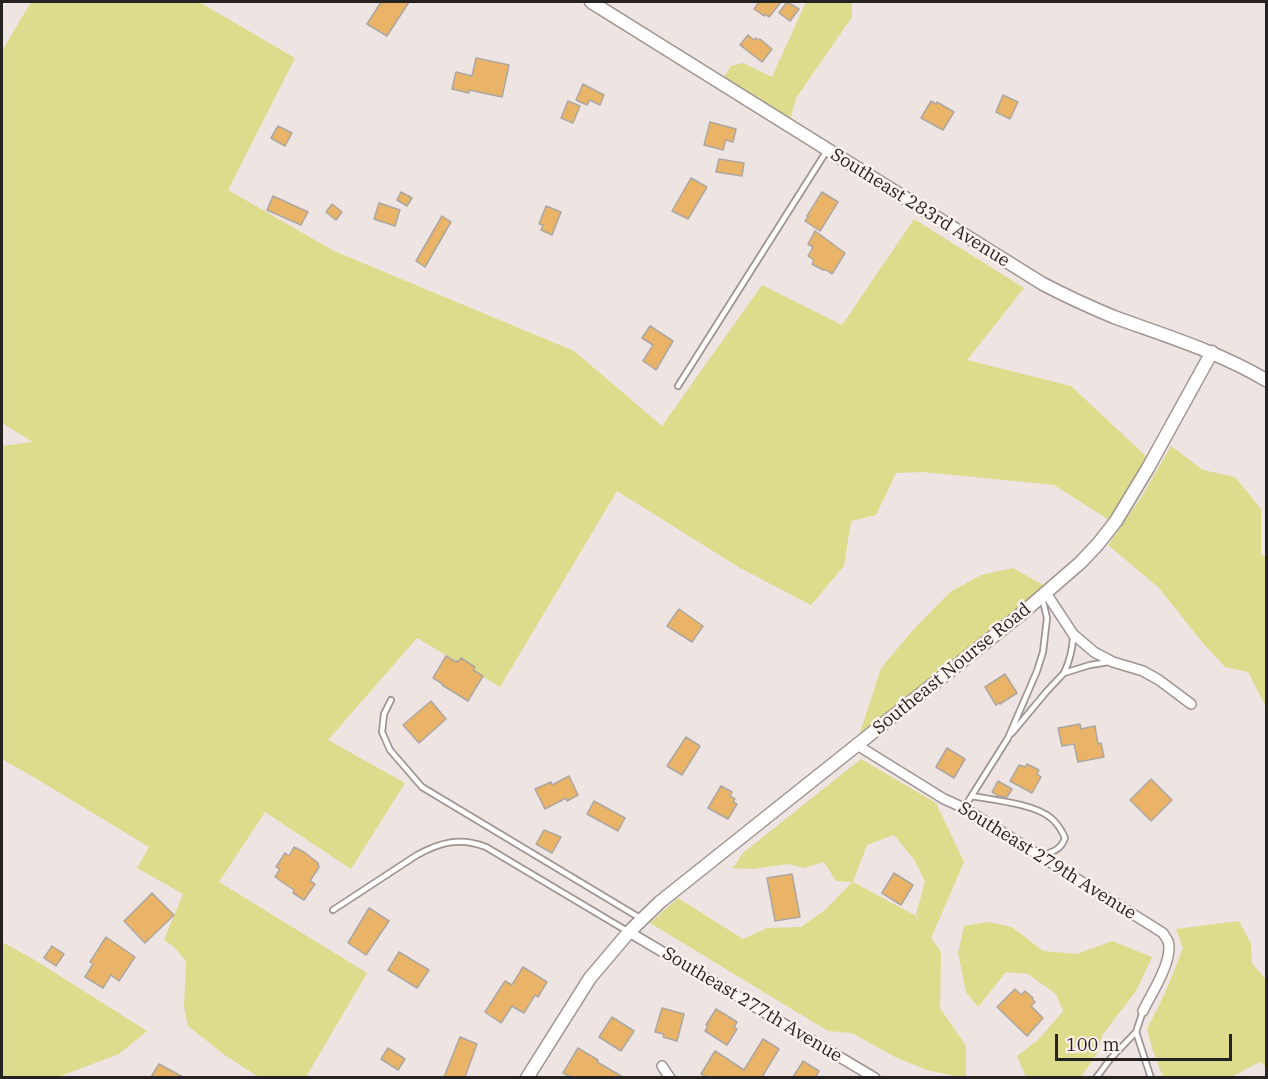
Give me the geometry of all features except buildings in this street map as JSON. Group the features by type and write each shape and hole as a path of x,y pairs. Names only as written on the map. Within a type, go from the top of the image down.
{"street":[{"name":"Southeast 283rd Avenue","path":"591,2 1043,284 1112,316 1212,352 1266,380"},
{"name":"Southeast Nourse Road","path":"527,1077 590,978 629,932 660,902 1044,595 1098,544 1116,521 1148,468 1212,352"},
{"path":"1044,595 1073,634 1094,652 1113,662 1143,671 1191,704"},
{"name":"Southeast 279th Avenue","path":"856,745 944,799 964,808 1163,933 1168,940 1168,961 1143,1011"},
{"name":"Southeast 277th Avenue","path":"629,932 875,1077"},
{"path":"662,1066 670,1077"}],"lane":[{"path":"678,386 828,150"},
{"path":"1008,738 1043,652 1047,618 1044,595"},
{"path":"964,808 1008,738 1064,673 1071,659 1073,634"},
{"path":"1064,673 1090,665 1113,662"},
{"path":"391,700 384,714 382,732 390,750 422,787 642,919"},
{"path":"972,796 1041,811 1053,819 1065,838 1063,845 1041,856"},
{"path":"333,910 417,855 451,842 465,841 486,847 629,932"},
{"path":"1096,1077 1136,1032 1143,1011"},
{"path":"1136,1032 1151,1077"}],"shaded area":[{"path":"31,2 199,2 295,58 228,190 334,251 574,351 662,426 762,285 842,325 914,219 1024,288 967,360 1071,386 1148,458 1109,520 1054,485 923,472 896,473 876,515 851,521 844,566 811,605 740,568 617,491 500,687 417,638 328,740 405,783 351,869 265,812 219,882 367,973 306,1077 259,1077 226,1056 188,1026 184,1007 186,961 173,946 164,940 183,894 137,868 149,847 2,759 2,446 33,442 2,423 2,51"},
{"path":"806,2 852,2 852,17 796,98 790,119 723,78 731,66 743,63 772,77"},
{"path":"1171,446 1203,470 1235,477 1261,509 1261,555 1266,556 1266,707 1248,672 1225,667 1159,588 1108,545 1142,496"},
{"path":"1013,568 1045,586 859,736 881,668 913,630 950,592 981,575"},
{"path":"861,759 936,803 964,862 931,938 941,952 940,1008 966,1046 966,1077 927,1070 897,1058 852,1033 828,1031 650,923 678,898 743,939 767,928 801,927 825,910 852,882 836,881 824,862 804,868 788,864 753,869 733,868 743,853","holes":["894,835 915,861 925,882 916,914 920,922 916,916 853,882 867,845"]},
{"path":"1239,921 1251,944 1252,963 1266,980 1266,1067 1260,1062 1232,1077 1163,1077 1147,1029 1165,993 1183,948 1176,929"},
{"path":"988,922 1012,927 1043,951 1077,954 1112,941 1152,957 1136,991 1103,1034 1096,1055 1081,1077 1026,1077 1017,1056 1038,1040 1063,1011 1056,994 1028,974 1006,972 978,1007 966,992 958,953 964,926"},
{"path":"2,942 147,1031 119,1054 58,1077 2,1077"}]}
